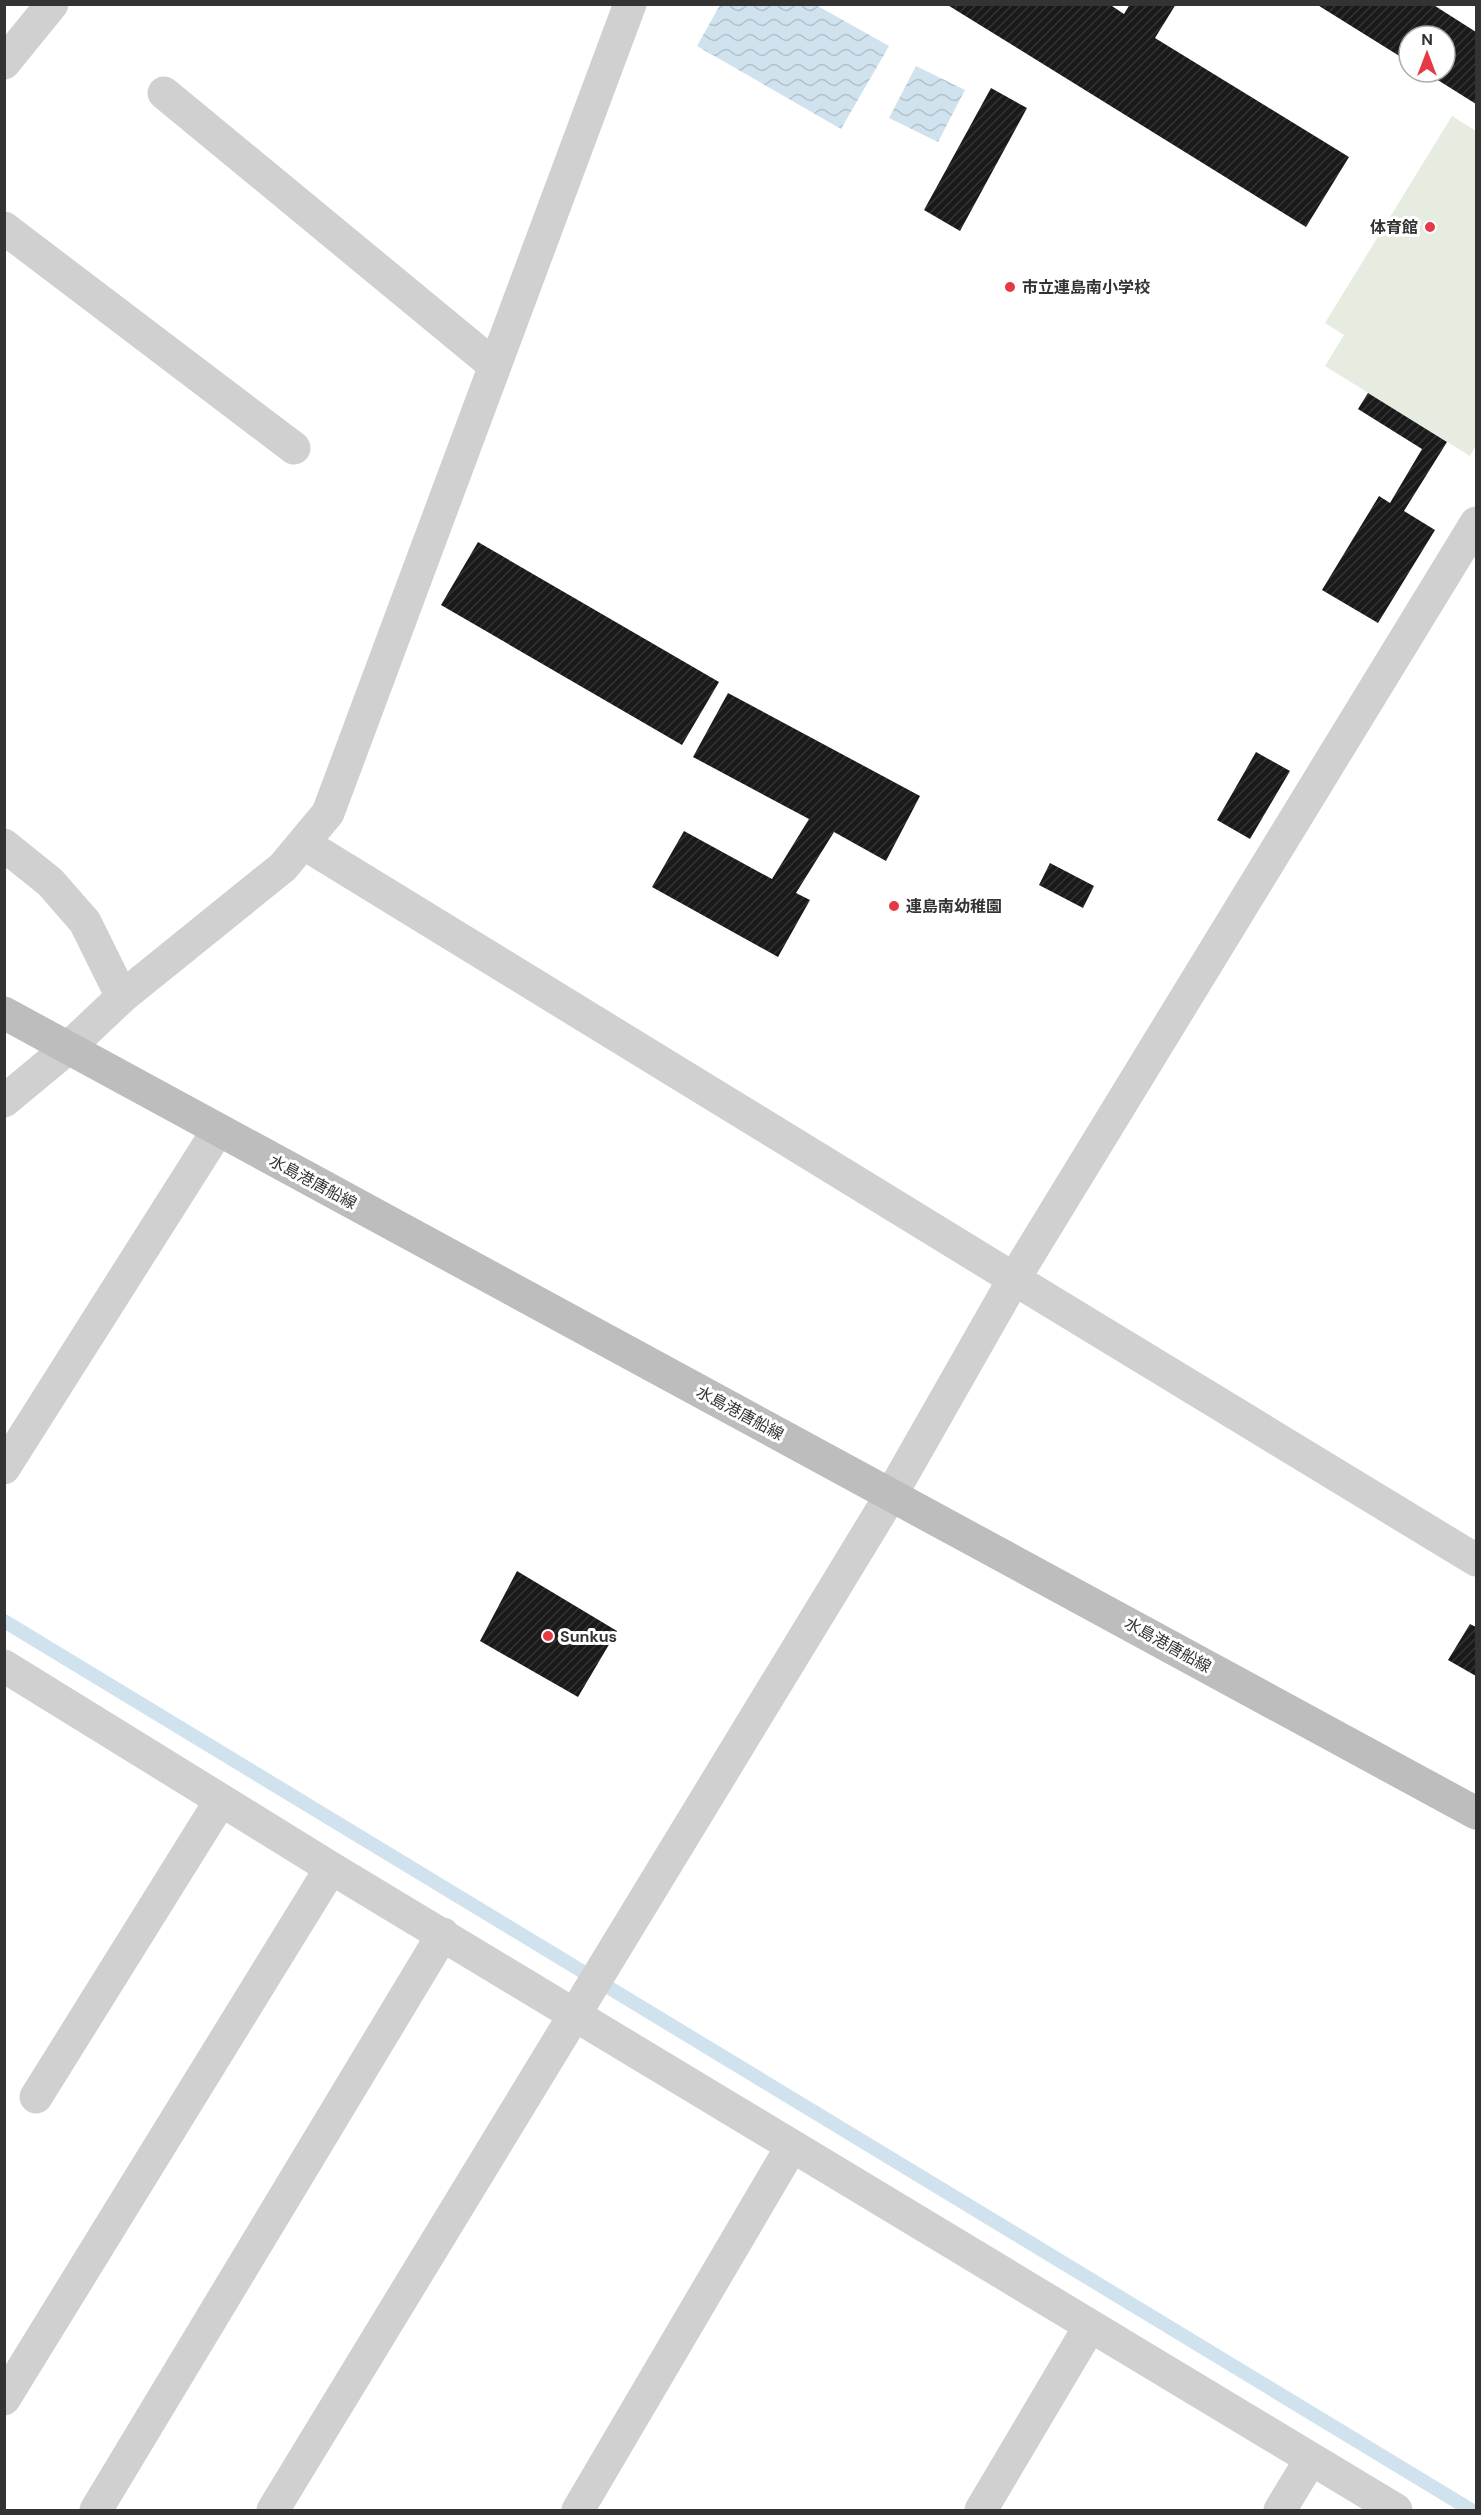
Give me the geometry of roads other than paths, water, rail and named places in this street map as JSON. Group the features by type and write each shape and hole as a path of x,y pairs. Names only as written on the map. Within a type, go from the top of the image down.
{"main road":[{"name":"水島港唐船線","path":"4,1013 1476,1813"}],"street":[{"path":"4,63 52,4"},
{"path":"4,1101 68,1048 122,997 283,867 328,813 630,4"},
{"path":"164,93 495,366"},
{"path":"4,228 294,448"},
{"path":"273,2511 891,1495 1014,1280 1466,562 1476,523"},
{"path":"303,843 1014,1280 1476,1560"},
{"path":"4,845 50,882 85,922 122,997"},
{"path":"4,1468 218,1130"},
{"path":"4,1666 443,1934 587,1993 792,2146 1396,2511"},
{"path":"36,2097 221,1800"},
{"path":"4,2399 332,1868"},
{"path":"96,2511 443,1934"},
{"path":"578,2511 792,2146"},
{"path":"981,2511 1090,2326"},
{"path":"1280,2511 1311,2459"}],"water":[{"path":"720,5 816,5 889,46 841,129 697,46"},
{"path":"916,66 965,90 938,142 889,118"}],"waterway":[{"path":"4,1621 1471,2510"}],"place":[{"name":"体育館","path":"1430,227"},
{"name":"市立連島南小学校","path":"1010,287"},
{"name":"連島南幼稚園","path":"894,906"},
{"name":"Sunkus","path":"548,1636"}]}
